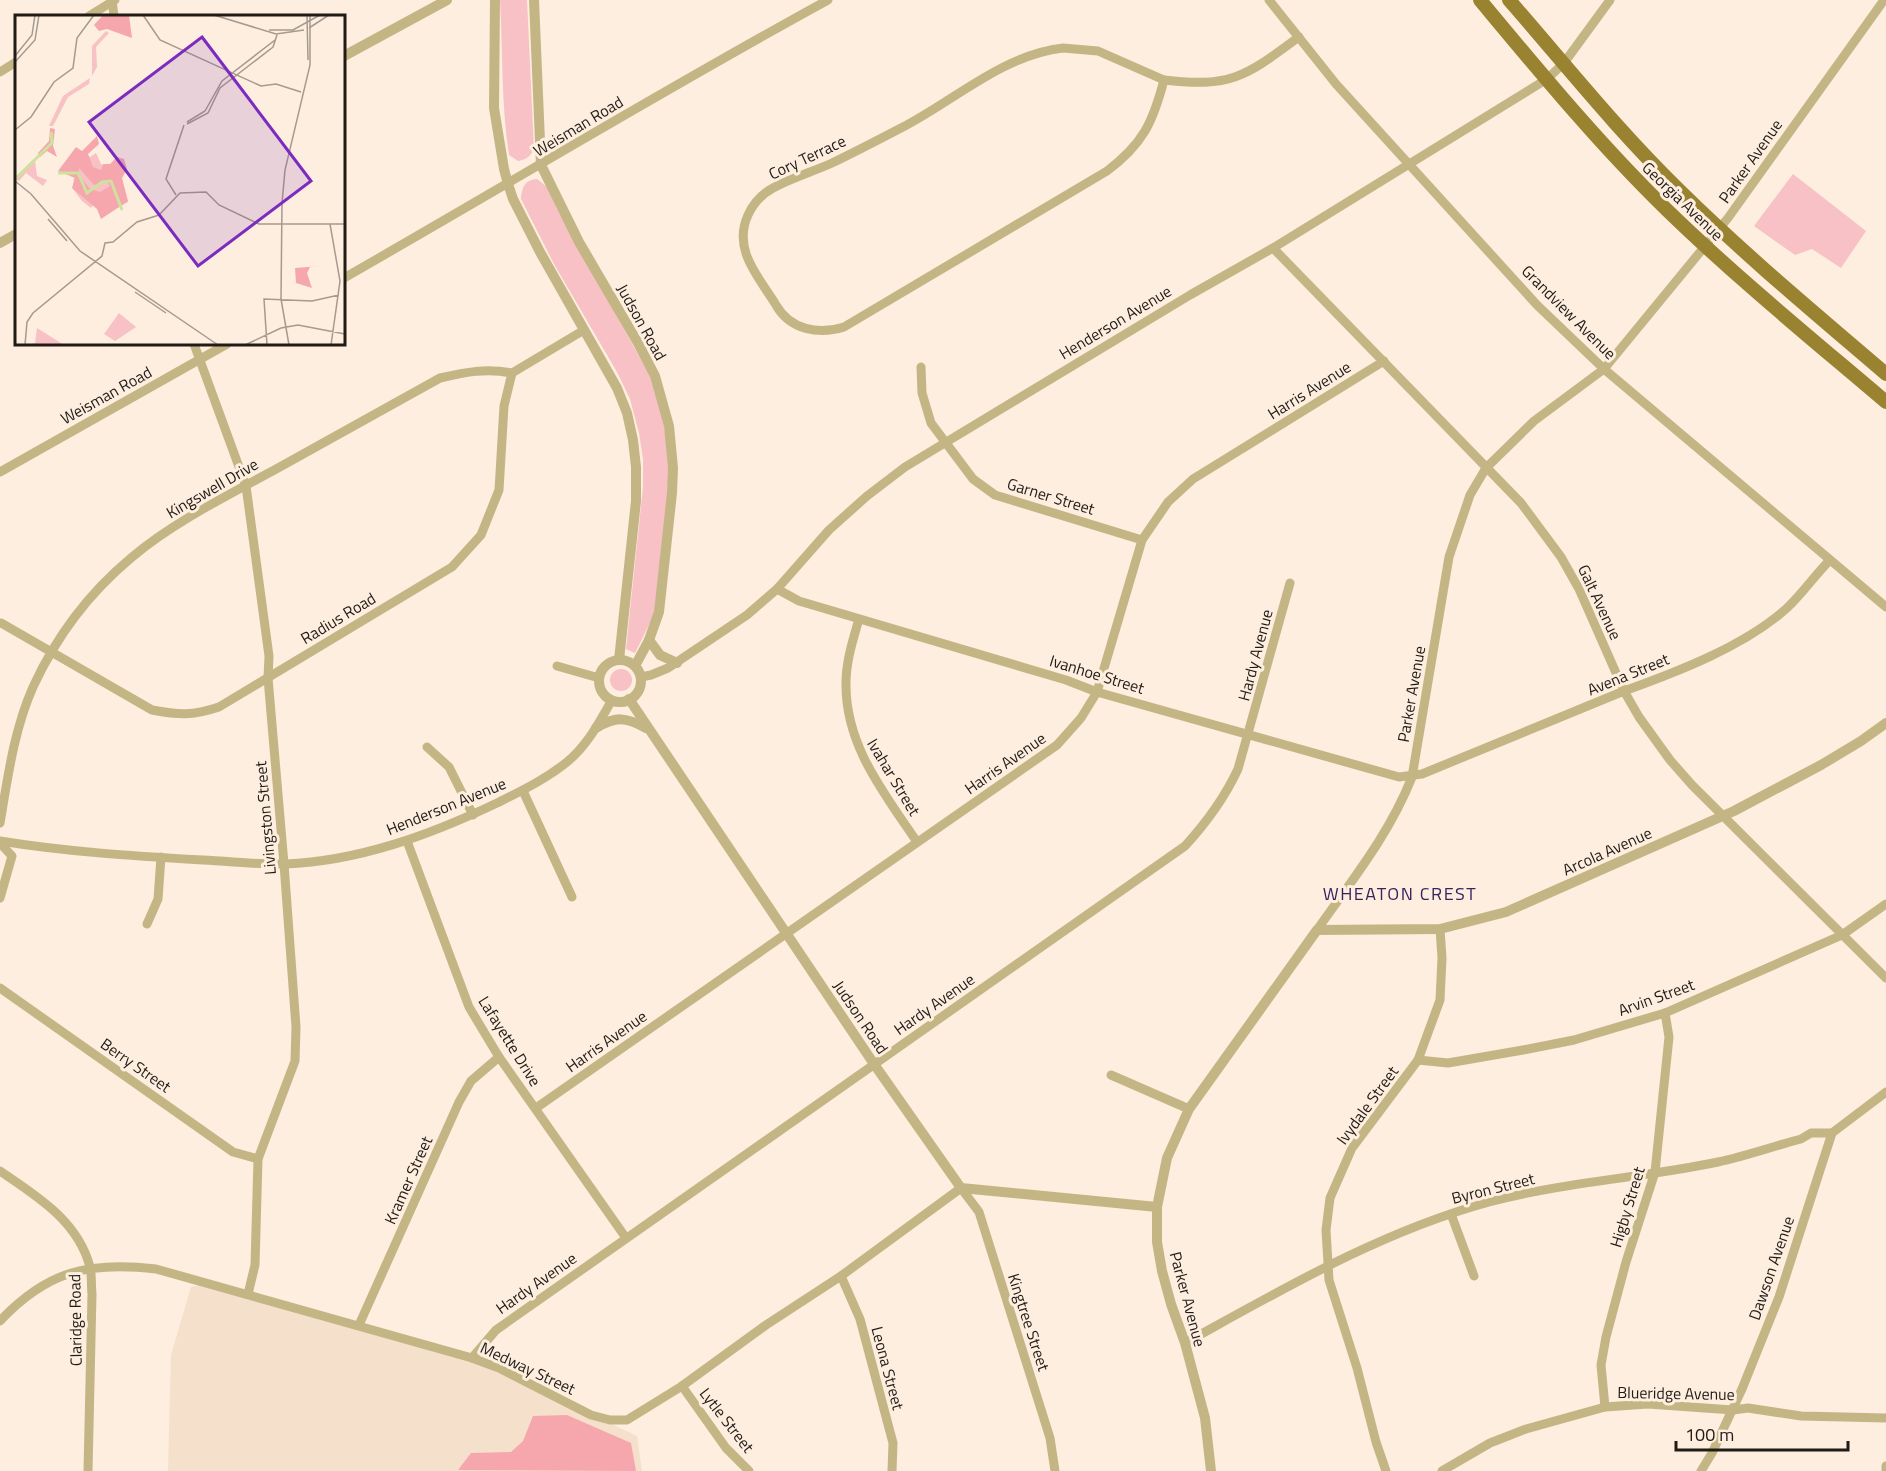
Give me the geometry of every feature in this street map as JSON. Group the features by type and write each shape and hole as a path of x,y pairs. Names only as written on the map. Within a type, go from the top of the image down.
{"main road":[{"name":"Georgia Avenue","path":"1480,0 1547,80 1629,171 1706,247 1886,402"},
{"name":"Georgia Avenue","path":"1509,0 1677,189 1886,374"}],"street":[{"path":"345,55 447,0"},
{"path":"495,0 494,108 508,184 513,199 540,252 617,388 627,413 633,440 636,501 619,660"},
{"name":"Judson Road","path":"534,0 541,165 579,242 655,376 668,417 673,468 672,493 659,612 649,640 635,666"},
{"name":"Weisman Road","path":"345,277 715,62 828,0"},
{"name":"Grandview Avenue","path":"1269,0 1336,84 1537,304 1604,369 1886,607"},
{"name":"Henderson Avenue","path":"641,677 677,663 747,615 777,589 829,530 867,496 905,467 1190,294 1273,248 1547,80 1564,63 1610,0"},
{"name":"Parker Avenue","path":"1211,1471 1205,1418 1185,1343 1162,1271 1157,1242 1156,1207 1167,1158 1189,1109 1377,847 1401,804 1412,777 1449,556 1470,495 1486,468 1534,421 1604,369 1706,247 1884,0"},
{"path":"91,15 113,1"},
{"name":"Cory Terrace","path":"1164,80 1149,126 1123,159 1107,171 844,327 832,331 812,330 789,321 778,310 744,252 745,224 752,208 765,194 904,127 1019,58 1050,49 1093,50 1164,80 1203,83 1236,77 1261,65 1299,37"},
{"path":"0,72 15,63"},
{"path":"0,243 15,235"},
{"name":"Galt Avenue","path":"1273,248 1521,502 1561,557 1579,589 1624,691 1639,717 1670,760 1886,978"},
{"path":"512,373 584,330"},
{"name":"Livingston Street","path":"195,345 246,486 269,656 268,678 296,1027 295,1061 258,1159 255,1265 248,1294"},
{"name":"Weisman Road","path":"0,472 225,345"},
{"name":"Harris Avenue","path":"536,1108 1057,746 1081,718 1097,692 1142,540 1168,502 1193,479 1384,361"},
{"name":"Garner Street","path":"921,368 924,402 931,423 973,479 995,495 1142,540"},
{"name":"Kingswell Drive","path":"0,823 14,739 32,688 51,652 80,608 131,558 166,532 441,378 475,371 494,370 512,373"},
{"name":"Radius Road","path":"1,623 152,710 180,715 199,714 219,706 452,567 481,535 499,490 504,406 512,373"},
{"name":"Avena Street","path":"1412,777 1654,680 1742,641 1787,608 1830,560"},
{"name":"Hardy Avenue","path":"472,1358 496,1330 1185,846 1209,820 1227,792 1238,769 1290,583"},
{"name":"Ivanhoe Street","path":"777,589 799,601 1066,680 1097,692 1399,777 1412,777"},
{"name":"Ivahar Street","path":"859,619 850,652 846,682 848,711 855,740 869,769 917,842"},
{"path":"649,640 660,655 677,663"},
{"path":"619,660 630,662 635,666 641,677 638,690 629,699 612,700 602,691 599,678 605,666 619,660"},
{"path":"557,666 599,678"},
{"name":"Judson Road","path":"629,699 874,1064 961,1188"},
{"name":"Henderson Avenue","path":"0,842 47,849 284,864 362,854 407,841 473,815 523,790 567,762 580,749 596,728 612,700"},
{"path":"596,728 609,720 620,719 635,722 647,729"},
{"name":"Arcola Avenue","path":"1317,930 1440,929 1506,912 1724,816 1821,765 1886,723"},
{"path":"427,747 449,767 473,815"},
{"path":"523,790 572,897"},
{"name":"Lafayette Drive","path":"407,841 469,1007 499,1057 626,1238"},
{"name":"Henderson Avenue","path":"0,842 12,856 0,898"},
{"path":"147,924 158,899 161,857"},
{"name":"Arvin Street","path":"1418,1060 1448,1063 1523,1050 1574,1040 1665,1013 1842,935 1886,904"},
{"name":"Ivydale Street","path":"1386,1471 1329,1280 1326,1230 1330,1198 1352,1148 1418,1060 1440,1000 1442,958 1440,929"},
{"name":"Berry Street","path":"0,988 233,1152 258,1159"},
{"name":"Higby Street","path":"1605,1407 1602,1365 1606,1337 1626,1262 1655,1172 1669,1037 1665,1013"},
{"name":"Kramer Street","path":"359,1325 459,1102 471,1081 499,1057"},
{"path":"1111,1075 1189,1109"},
{"path":"1832,1133 1886,1092"},
{"name":"Byron Street","path":"1185,1343 1328,1264 1383,1239 1451,1214 1491,1202 1538,1192 1719,1162 1801,1139 1811,1133 1832,1133"},
{"name":"Dawson Avenue","path":"1701,1471 1733,1410 1779,1296 1832,1133"},
{"name":"Claridge Road","path":"0,1172 44,1201 59,1214 78,1240 90,1267 92,1294 88,1471"},
{"path":"961,1188 1156,1207"},
{"name":"Medway Street","path":"0,1321 24,1297 63,1275 90,1267 125,1265 156,1269 472,1358 499,1368 591,1414 610,1420 627,1420 682,1386 766,1325 841,1276 961,1188"},
{"name":"Kingtree Street","path":"961,1188 979,1212 1050,1438 1055,1471"},
{"path":"1451,1214 1474,1276"},
{"name":"Leona Street","path":"841,1276 860,1319 893,1443 892,1471"},
{"name":"Lytle Street","path":"682,1386 726,1448 749,1471"},
{"name":"Blueridge Avenue","path":"1442,1471 1490,1443 1526,1429 1605,1407 1648,1404 1733,1410 1748,1408 1801,1416 1886,1418"},
{"path":"1886,1466 1886,1471"}],"shaded area":[{"path":"500,0 527,0 534,149 528,157 518,161 509,155 506,136"},
{"path":"1793,174 1866,231 1841,268 1812,249 1795,255 1754,226"},
{"path":"537,179 547,187 649,374 662,417 668,472 656,603 653,617 635,653 626,649 643,487 643,459 639,433 630,399 617,372 554,264 521,199 524,185"},
{"path":"621,669 629,672 632,680 629,688 621,691 613,688 610,680 613,672"},
{"path":"208,1283 488,1366 637,1436 642,1471 168,1471 171,1355 191,1287"},
{"path":"567,1415 631,1443 636,1471 458,1470 471,1453 511,1452 523,1441 533,1416"}],"district":[{"name":"WHEATON CREST","path":"1400,894"}]}
